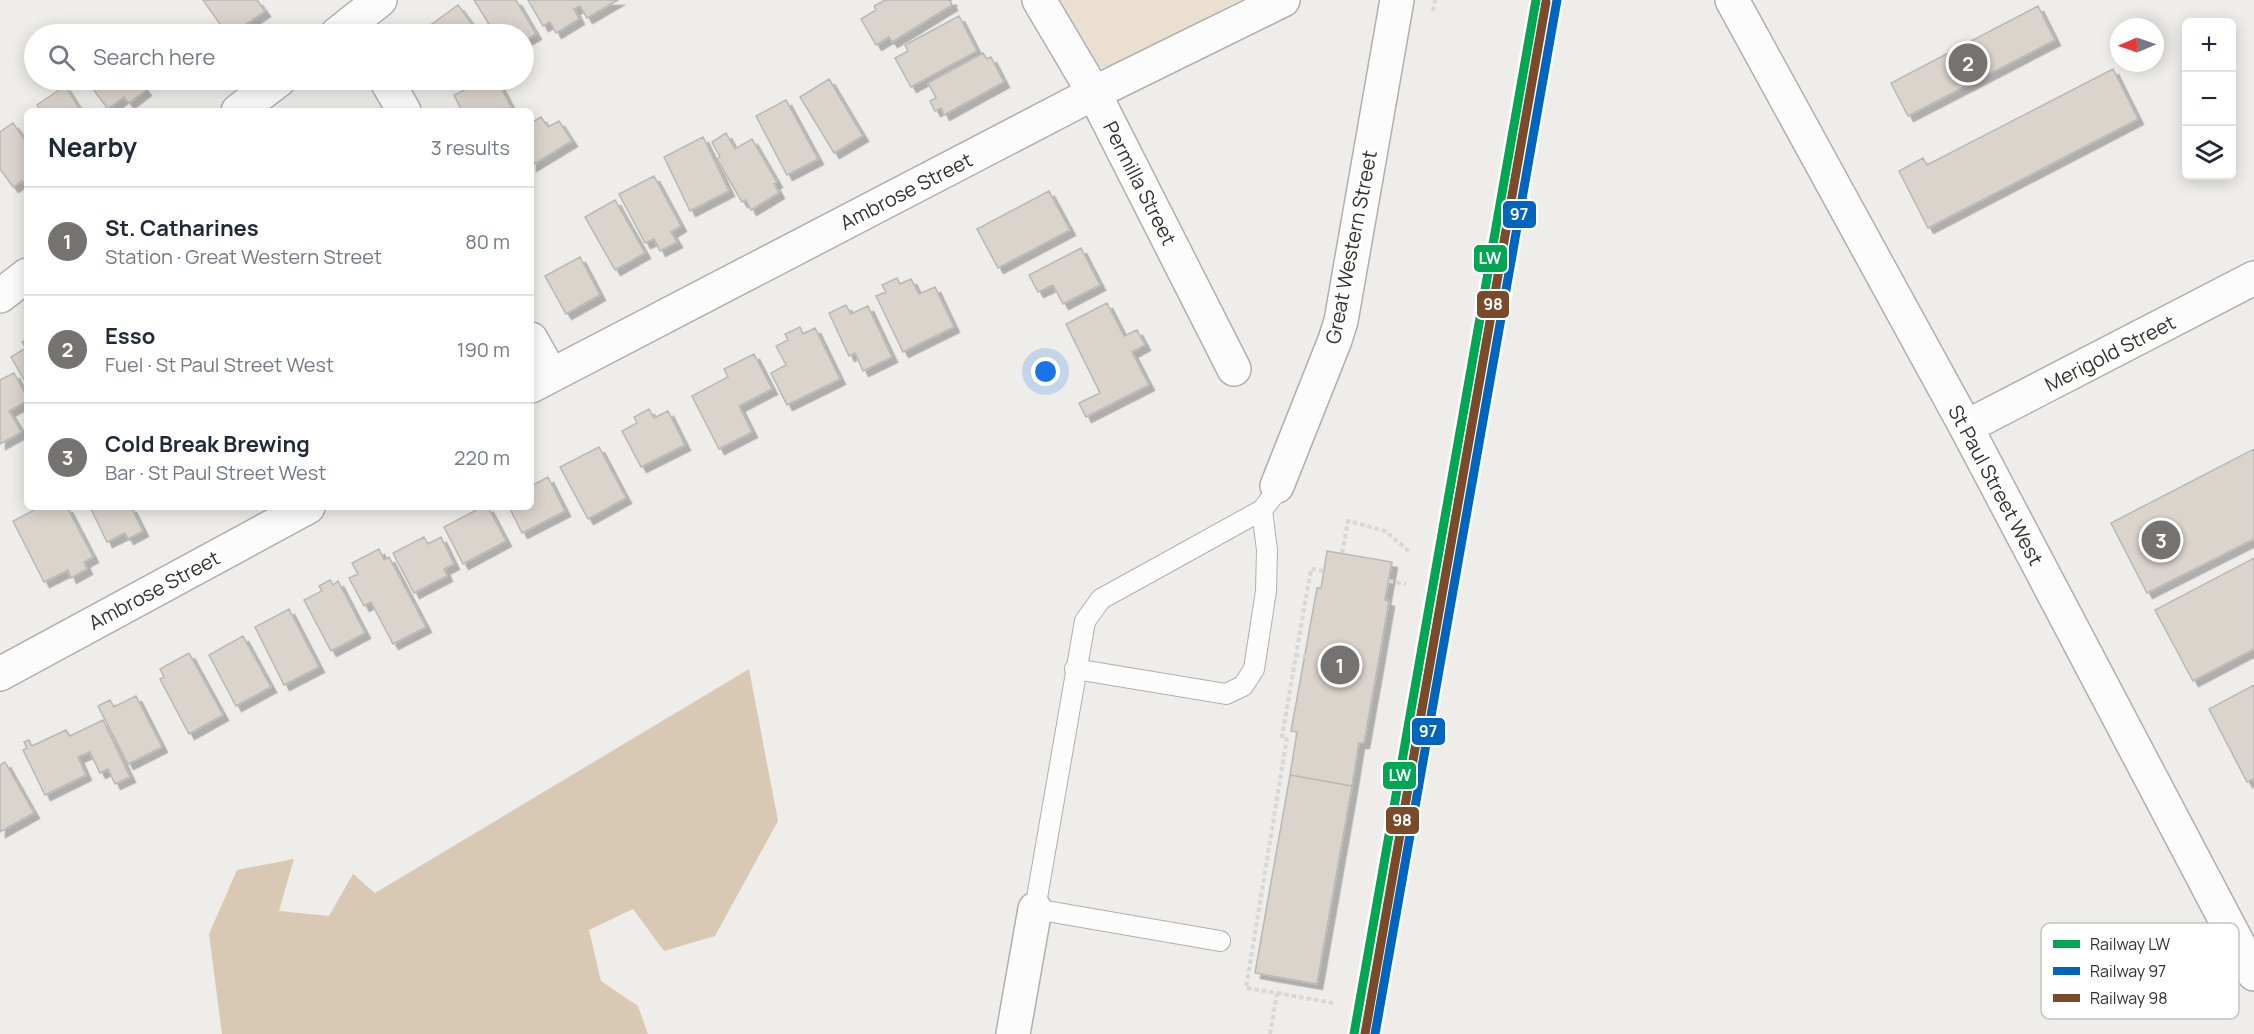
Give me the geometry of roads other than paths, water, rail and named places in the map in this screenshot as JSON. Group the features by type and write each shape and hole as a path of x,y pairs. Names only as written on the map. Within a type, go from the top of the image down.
{"street":[{"path":"347,23 380,0"},
{"name":"Permilla Street","path":"1039,0 1094,93 1234,369"},
{"name":"Ambrose Street","path":"541,381 1094,93 1283,0"},
{"name":"Great Western Street","path":"1269,498 1341,321 1396,0"},
{"name":"St Paul Street West","path":"1732,0 2232,923"},
{"path":"242,108 266,90"},
{"path":"392,90 402,108"},
{"path":"0,296 24,277"},
{"name":"Merigold Street","path":"1966,428 2254,278"},
{"path":"534,352 541,381"},
{"name":"Ambrose Street","path":"0,674 302,510"},
{"path":"1013,1034 1035,909"},
{"name":"St Paul Street West","path":"2239,936 2250,956"}],"lane":[{"path":"1220,940 1035,909 1085,621 1101,599 1269,498"},
{"path":"1076,669 1226,694 1243,686 1254,669 1266,591 1269,498"}],"rail line":[{"name":"LW","path":"1354,1034 1536,0"},
{"name":"97","path":"1375,1034 1557,0"},
{"name":"98","path":"1365,1034 1546,2"}],"place":[{"name":"Esso","path":"1968,63"},
{"name":"Cold Break Brewing","path":"2161,540"},
{"name":"St. Catharines","path":"1340,665"}]}
